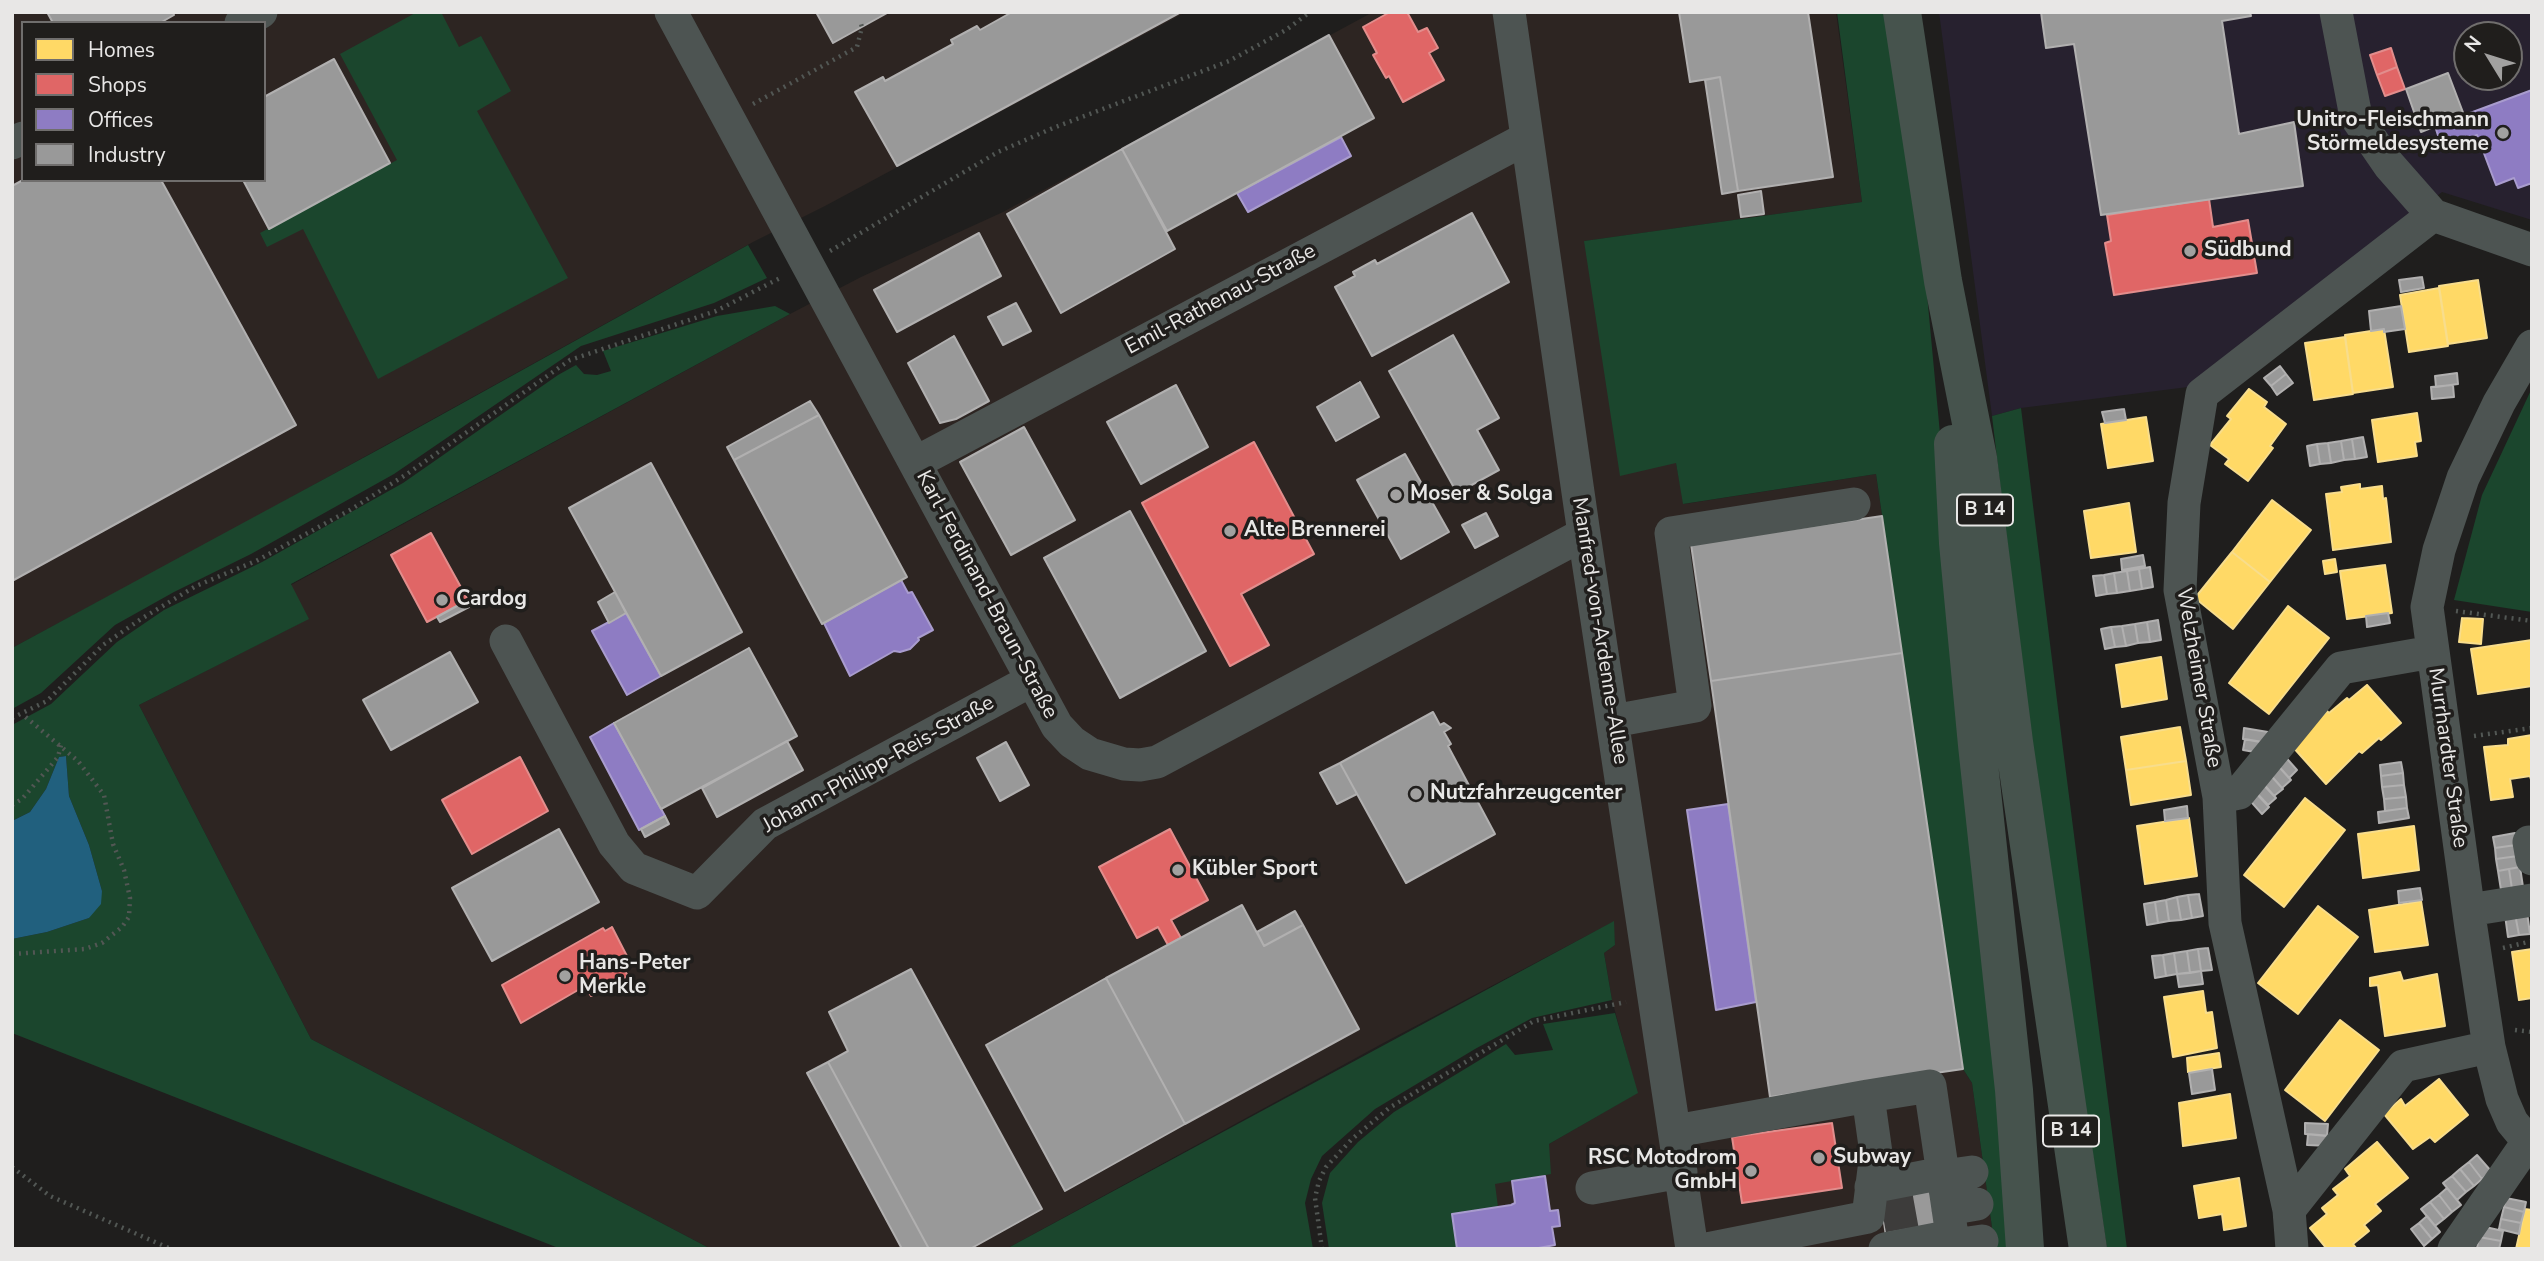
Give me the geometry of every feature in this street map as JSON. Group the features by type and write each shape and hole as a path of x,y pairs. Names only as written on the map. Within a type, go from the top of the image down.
{"main road":[{"name":"B 14","path":"1902,12 1943,281 1978,458 2014,742 2088,1249"},
{"name":"B 14","path":"1943,281 1958,543 1977,745 2014,1090 2041,1249"},
{"path":"2014,1090 2025,1249"}],"street":[{"path":"245,21 261,12"},
{"name":"Karl-Ferdinand-Braun-Straße","path":"671,12 1057,726 1072,742 1090,754 1140,765 1157,762 1584,534"},
{"name":"Manfred-von-Ardenne-Allee","path":"1509,12 1584,534 1692,1249"},
{"path":"2336,12 2356,117 2389,165 2433,215 2532,250"},
{"name":"Emil-Rathenau-Straße","path":"915,463 1527,138"},
{"name":"Welzheimer Straße","path":"2292,1249 2289,1210 2225,923 2219,797 2180,590 2184,503 2202,394 2433,215"},
{"name":"Murrhardter Straße","path":"2454,1249 2530,1144 2512,1122 2502,1099 2489,1047 2427,607 2439,550 2463,478 2499,403 2532,346"},
{"path":"1613,721 1695,706 1671,533 1854,504"},
{"name":"Johann-Philipp-Reis-Straße","path":"506,641 614,844 634,868 697,892 765,824 1032,680"},
{"path":"2219,797 2239,793 2341,668 2432,652"},
{"path":"2469,910 2532,900"},
{"path":"2289,1210 2403,1066 2489,1047"},
{"path":"1676,1131 1930,1086 1957,1209"},
{"path":"1868,1097 1871,1134 1876,1153 1874,1217"},
{"path":"1592,1188 1681,1172"},
{"path":"1707,1249 1779,1242 1874,1217 1957,1209"},
{"path":"1885,1249 1957,1209"}],"path":[{"path":"12,718 47,701 103,645 141,619 197,586 256,561 350,510 407,474 570,360 716,311 806,264 998,152 1053,128 1229,61 1286,30 1310,12"},
{"path":"727,118 857,47 861,24"},
{"path":"2427,607 2532,621"},
{"path":"12,954 85,949 114,935 129,917 130,898 124,870 113,844 104,795 78,761 22,714"},
{"path":"2445,741 2532,728"},
{"path":"12,805 22,799 58,757 61,745"},
{"path":"1321,1249 1315,1198 1319,1181 1326,1167 1352,1139 1389,1108 1534,1021 1654,996"},
{"path":"12,1167 50,1196 171,1249"}],"shaded area":[{"path":"12,12 1186,12 753,242 205,545 12,648"},
{"path":"1373,12 1836,12 1862,202 1585,241 1676,463 1684,504 1876,474 1963,1069 1972,1083 1995,1249 1457,1249 1452,1214 1549,1144 1637,1093 1612,1000 1604,953 1615,945 1613,922 1387,1041 1006,1249 711,1249 311,1039 139,705 302,622 291,585 790,314 861,277 1003,212"},
{"path":"1939,12 2532,12 2532,220 2442,192 2188,387 2021,408 1992,416"}],"green space":[{"path":"417,12 441,12 459,47 481,36 511,91 477,111 568,278 378,379 303,229 267,247 260,233 397,160 340,54"},
{"path":"1837,12 1887,12 1924,262 2016,1249 1995,1249 1972,1083 1963,1069 1876,474 1683,504 1676,463 1620,476 1584,241 1862,202"},
{"path":"748,245 767,278 714,303 581,346 394,474 251,554 115,625 41,693 12,709 12,648"},
{"path":"775,306 790,314 291,584 309,619 139,705 311,1039 711,1249 561,1249 12,1033 12,939 47,932 89,918 102,891 89,845 69,796 66,756 59,757 46,789 30,812 12,821 12,725 51,704 117,642 164,610 262,562 403,483 576,365 584,374 597,375 611,371 603,351 717,316"},
{"path":"2532,388 2532,612 2454,600 2482,495"},
{"path":"2021,408 2127,1249 2107,1249 2032,752 1992,416"},
{"path":"1614,921 1615,945 1604,953 1612,1000 1532,1018 1375,1109 1322,1156 1311,1179 1305,1203 1313,1249 1006,1249"},
{"path":"1615,1013 1638,1093 1549,1144 1551,1174 1495,1184 1498,1207 1452,1214 1457,1249 1329,1249 1322,1203 1330,1173 1358,1142 1394,1112 1506,1044 1515,1055 1553,1050 1543,1024"}],"water":[{"path":"66,756 69,796 89,845 102,891 101,904 89,918 47,932 12,939 12,821 30,812 46,789 59,757"}],"building: Homes":[{"path":"2478,280 2487,338 2448,344 2439,286"},
{"path":"2439,288 2448,346 2409,352 2400,295"},
{"path":"2384,329 2393,387 2353,393 2345,335"},
{"path":"2345,337 2353,394 2314,400 2305,343"},
{"path":"2249,389 2267,402 2264,407 2286,424 2270,446 2273,448 2248,481 2225,464 2229,459 2210,445 2231,419 2227,416"},
{"path":"2417,413 2421,441 2415,442 2417,456 2378,462 2372,420"},
{"path":"2146,417 2153,461 2108,468 2101,424"},
{"path":"2360,484 2360,489 2382,486 2391,542 2333,550 2326,494 2342,492 2341,487"},
{"path":"2272,500 2311,530 2270,582 2232,552"},
{"path":"2129,503 2136,552 2091,558 2084,511"},
{"path":"2232,552 2270,582 2233,629 2195,598"},
{"path":"2335,559 2337,572 2325,574 2323,561"},
{"path":"2385,565 2392,613 2347,619 2340,571"},
{"path":"2288,606 2329,638 2269,714 2229,683"},
{"path":"2462,618 2483,619 2481,644 2459,642"},
{"path":"2532,640 2532,686 2478,694 2471,649"},
{"path":"2161,657 2167,699 2122,707 2116,665"},
{"path":"2367,685 2401,723 2362,753 2359,751 2326,784 2292,746 2327,711 2329,713 2347,698 2349,700"},
{"path":"2180,727 2186,761 2126,770 2121,737"},
{"path":"2532,735 2532,783 2530,776 2510,779 2513,797 2491,800 2484,747 2508,745 2508,739"},
{"path":"2186,761 2191,795 2131,805 2126,770"},
{"path":"2305,798 2345,830 2284,907 2244,875"},
{"path":"2189,818 2197,876 2145,884 2137,826"},
{"path":"2414,826 2419,870 2363,878 2358,834"},
{"path":"2421,901 2428,945 2375,952 2369,910"},
{"path":"2318,906 2358,937 2298,1014 2258,983"},
{"path":"2532,949 2532,998 2519,1000 2512,952"},
{"path":"2400,972 2403,981 2437,974 2445,1026 2385,1036 2378,985 2370,986 2370,978"},
{"path":"2203,991 2206,1013 2212,1012 2217,1048 2173,1057 2164,997"},
{"path":"2340,1020 2379,1050 2325,1121 2285,1090"},
{"path":"2219,1053 2221,1067 2188,1072 2187,1058"},
{"path":"2439,1079 2468,1115 2435,1142 2430,1137 2413,1149 2384,1114 2401,1099 2405,1106"},
{"path":"2230,1094 2236,1138 2183,1146 2179,1103"},
{"path":"2377,1142 2408,1178 2375,1204 2381,1211 2364,1225 2369,1231 2353,1244 2357,1249 2327,1249 2310,1228 2327,1214 2322,1208 2338,1195 2333,1189 2350,1176 2345,1169"},
{"path":"2239,1178 2246,1226 2224,1230 2222,1214 2199,1218 2194,1186"},
{"path":"2525,1209 2532,1210 2532,1249 2516,1249"}],"building: Shops":[{"path":"1390,12 1407,12 1418,32 1427,28 1438,48 1429,53 1444,80 1403,102 1389,76 1386,78 1373,55 1377,53 1363,27"},
{"path":"2391,48 2397,67 2377,75 2370,55"},
{"path":"2397,67 2405,89 2385,96 2377,75"},
{"path":"2209,199 2213,227 2248,220 2257,273 2114,295 2105,243 2111,241 2107,215"},
{"path":"1254,442 1314,554 1241,594 1269,645 1230,666 1142,503"},
{"path":"431,533 468,600 427,622 391,555"},
{"path":"520,757 548,811 472,854 442,800"},
{"path":"1170,829 1208,900 1171,920 1181,938 1168,945 1158,927 1137,938 1099,867"},
{"path":"612,927 630,962 622,966 628,976 591,996 585,986 521,1023 502,985 603,928 605,931"},
{"path":"1832,1123 1842,1188 1742,1203 1732,1137"}],"building: Offices":[{"path":"2532,90 2532,183 2518,188 2514,178 2496,185 2477,135 2442,148 2435,126"},
{"path":"1341,137 1351,156 1248,212 1237,193"},
{"path":"901,580 908,593 912,592 933,630 918,638 910,649 894,651 850,676 824,623"},
{"path":"626,613 661,676 627,695 592,631"},
{"path":"614,723 665,816 639,830 590,737"},
{"path":"1728,804 1756,1002 1716,1010 1687,810"},
{"path":"1545,1176 1550,1211 1558,1210 1560,1226 1552,1227 1555,1245 1533,1249 1457,1249 1452,1214 1511,1205 1515,1203 1512,1181"}],"building: Industry":[{"path":"47,12 173,12 174,15 164,21 52,21"},
{"path":"816,12 889,12 833,43"},
{"path":"1012,12 1181,12 897,166 855,92 883,77 885,81 953,44 951,40 977,26 980,30"},
{"path":"1679,12 1808,12 1833,177 1738,191 1720,77 1690,82"},
{"path":"2041,12 2250,12 2251,16 2222,21 2239,134 2294,122 2303,186 2101,215 2074,44 2046,48"},
{"path":"1329,35 1374,118 1167,231 1122,149"},
{"path":"334,59 390,163 269,229 244,182 266,182 266,96"},
{"path":"2448,73 2464,115 2421,132 2406,89"},
{"path":"1720,77 1738,191 1722,194 1705,80"},
{"path":"1122,149 1175,249 1061,313 1007,214"},
{"path":"21,181 162,182 296,425 12,581 12,186"},
{"path":"1761,191 1764,214 1741,217 1738,195"},
{"path":"1472,213 1509,282 1372,356 1335,287 1355,276 1353,272 1375,260 1377,264"},
{"path":"979,233 1001,276 897,332 874,290"},
{"path":"2422,277 2424,288 2401,292 2399,280"},
{"path":"1016,303 1031,331 1003,345 988,317"},
{"path":"2401,306 2405,329 2371,331 2369,311"},
{"path":"1453,335 1499,418 1477,430 1499,470 1457,493 1389,371"},
{"path":"954,336 989,401 956,419 940,423 908,363"},
{"path":"2280,366 2286,374 2271,386 2264,378"},
{"path":"2457,373 2458,384 2436,387 2435,376"},
{"path":"2286,374 2293,383 2277,395 2271,386"},
{"path":"1360,382 1379,417 1336,441 1317,407"},
{"path":"1176,385 1208,447 1141,484 1107,422"},
{"path":"2453,385 2454,397 2432,399 2431,387"},
{"path":"810,401 819,415 734,460 727,447"},
{"path":"2124,409 2126,420 2105,423 2102,412"},
{"path":"819,415 907,577 822,624 734,460"},
{"path":"1024,427 1075,520 1011,555 960,462"},
{"path":"2363,437 2367,457 2355,459 2352,439"},
{"path":"2352,439 2355,459 2344,460 2341,441"},
{"path":"2341,441 2344,460 2331,463 2328,443"},
{"path":"2328,443 2331,463 2320,464 2317,444"},
{"path":"2317,444 2320,464 2310,466 2307,446"},
{"path":"1405,454 1449,532 1401,559 1357,480"},
{"path":"651,463 742,632 661,676 569,508"},
{"path":"1130,511 1206,651 1120,698 1044,558"},
{"path":"1486,513 1498,536 1475,548 1462,525"},
{"path":"1882,516 1902,653 1711,681 1691,544"},
{"path":"2143,555 2145,566 2122,570 2121,559"},
{"path":"2150,567 2153,587 2142,589 2139,569"},
{"path":"2139,569 2142,589 2130,591 2127,571"},
{"path":"2127,571 2130,591 2117,593 2114,573"},
{"path":"2114,573 2117,593 2107,594 2104,575"},
{"path":"2104,575 2107,594 2096,596 2093,576"},
{"path":"615,592 626,613 609,623 598,602"},
{"path":"466,601 469,607 440,622 437,617"},
{"path":"2388,613 2390,623 2367,627 2366,616"},
{"path":"2158,620 2161,640 2150,642 2147,622"},
{"path":"2147,622 2150,642 2138,643 2135,624"},
{"path":"2135,624 2138,643 2126,646 2122,626"},
{"path":"2122,626 2126,646 2115,647 2111,627"},
{"path":"2111,627 2115,647 2105,649 2101,629"},
{"path":"749,648 797,736 661,809 614,723"},
{"path":"450,652 478,702 391,750 363,700"},
{"path":"1902,653 1963,1069 1770,1097 1711,681"},
{"path":"1433,712 1440,725 1444,723 1451,728 1444,732 1451,744 1448,746 1495,834 1406,883 1340,763"},
{"path":"2244,728 2268,732 2266,743 2243,739"},
{"path":"2245,739 2268,743 2266,754 2243,750"},
{"path":"787,741 803,770 717,817 702,788"},
{"path":"1006,742 1029,785 1000,801 977,758"},
{"path":"2281,752 2297,770 2289,778 2273,760"},
{"path":"2274,761 2291,780 2282,788 2265,769"},
{"path":"2401,762 2403,773 2381,776 2380,765"},
{"path":"1340,763 1357,794 1337,804 1320,773"},
{"path":"2267,771 2283,789 2274,796 2258,779"},
{"path":"2403,773 2404,785 2382,787 2381,776"},
{"path":"2260,780 2276,798 2268,805 2251,787"},
{"path":"2404,785 2406,797 2384,799 2382,787"},
{"path":"2253,790 2269,807 2262,814 2246,796"},
{"path":"2406,797 2407,808 2385,811 2384,799"},
{"path":"2187,806 2188,818 2165,821 2164,810"},
{"path":"2407,808 2409,818 2379,823 2378,812"},
{"path":"665,816 669,824 645,837 641,829"},
{"path":"559,829 599,902 492,961 452,888"},
{"path":"2515,833 2516,845 2495,848 2493,837"},
{"path":"2516,845 2518,856 2496,859 2495,848"},
{"path":"2518,856 2520,867 2498,871 2496,859"},
{"path":"2520,867 2523,887 2512,889 2509,869"},
{"path":"2509,869 2512,889 2501,890 2498,871"},
{"path":"2420,888 2422,900 2399,903 2398,891"},
{"path":"2199,894 2203,916 2192,918 2188,895"},
{"path":"2188,895 2192,918 2181,920 2177,897"},
{"path":"2177,897 2181,920 2169,921 2166,900"},
{"path":"2166,900 2169,921 2158,923 2155,902"},
{"path":"2155,902 2158,923 2147,925 2144,904"},
{"path":"1242,905 1264,946 1303,925 1359,1029 1185,1124 1106,978"},
{"path":"1295,911 1303,925 1264,946 1257,932"},
{"path":"2527,912 2530,934 2519,935 2515,914"},
{"path":"2515,914 2519,935 2508,937 2505,915"},
{"path":"2208,948 2212,970 2201,971 2198,949"},
{"path":"2198,949 2201,971 2190,973 2187,951"},
{"path":"2187,951 2190,973 2177,974 2174,953"},
{"path":"2174,953 2177,974 2166,976 2163,955"},
{"path":"2163,955 2166,976 2155,978 2152,956"},
{"path":"911,969 1042,1209 970,1249 929,1249 828,1062 848,1051 829,1012"},
{"path":"2201,971 2203,984 2179,987 2177,974"},
{"path":"1106,978 1185,1124 1065,1191 986,1045"},
{"path":"828,1062 929,1249 902,1249 807,1073"},
{"path":"2212,1069 2215,1090 2192,1094 2189,1073"},
{"path":"2305,1123 2328,1124 2327,1136 2305,1134"},
{"path":"2308,1134 2331,1136 2330,1146 2307,1145"},
{"path":"2477,1155 2491,1171 2482,1179 2469,1162"},
{"path":"2469,1162 2482,1179 2474,1186 2460,1169"},
{"path":"1927,1167 1939,1249 1886,1236 1880,1195"},
{"path":"2460,1169 2474,1186 2466,1192 2452,1176"},
{"path":"2452,1176 2466,1192 2457,1200 2443,1183"},
{"path":"2447,1188 2461,1205 2452,1212 2439,1195"},
{"path":"2439,1195 2452,1212 2444,1219 2430,1202"},
{"path":"2506,1198 2526,1202 2524,1212 2504,1207"},
{"path":"2430,1202 2444,1219 2435,1226 2421,1209"},
{"path":"2504,1207 2524,1212 2521,1223 2501,1219"},
{"path":"2427,1216 2440,1232 2432,1239 2419,1223"},
{"path":"2501,1219 2521,1223 2519,1234 2499,1229"},
{"path":"2419,1223 2432,1239 2424,1246 2411,1229"},
{"path":"2481,1226 2503,1231 2501,1241 2479,1237"},
{"path":"2479,1237 2501,1241 2499,1249 2477,1248"}],"tunnel":[{"path":"1883,1216 1933,1207"}],"place":[{"name":"Unitro-Fleischmann Störmeldesysteme","path":"2503,133"},
{"name":"Südbund","path":"2190,251"},
{"name":"Moser & Solga","path":"1396,495"},
{"name":"Alte Brennerei","path":"1230,531"},
{"name":"Cardog","path":"442,600"},
{"name":"Nutzfahrzeugcenter","path":"1416,794"},
{"name":"Kübler Sport","path":"1178,870"},
{"name":"Hans-Peter Merkle","path":"565,976"},
{"name":"Subway","path":"1819,1158"},
{"name":"RSC Motodrom GmbH","path":"1751,1171"}]}
